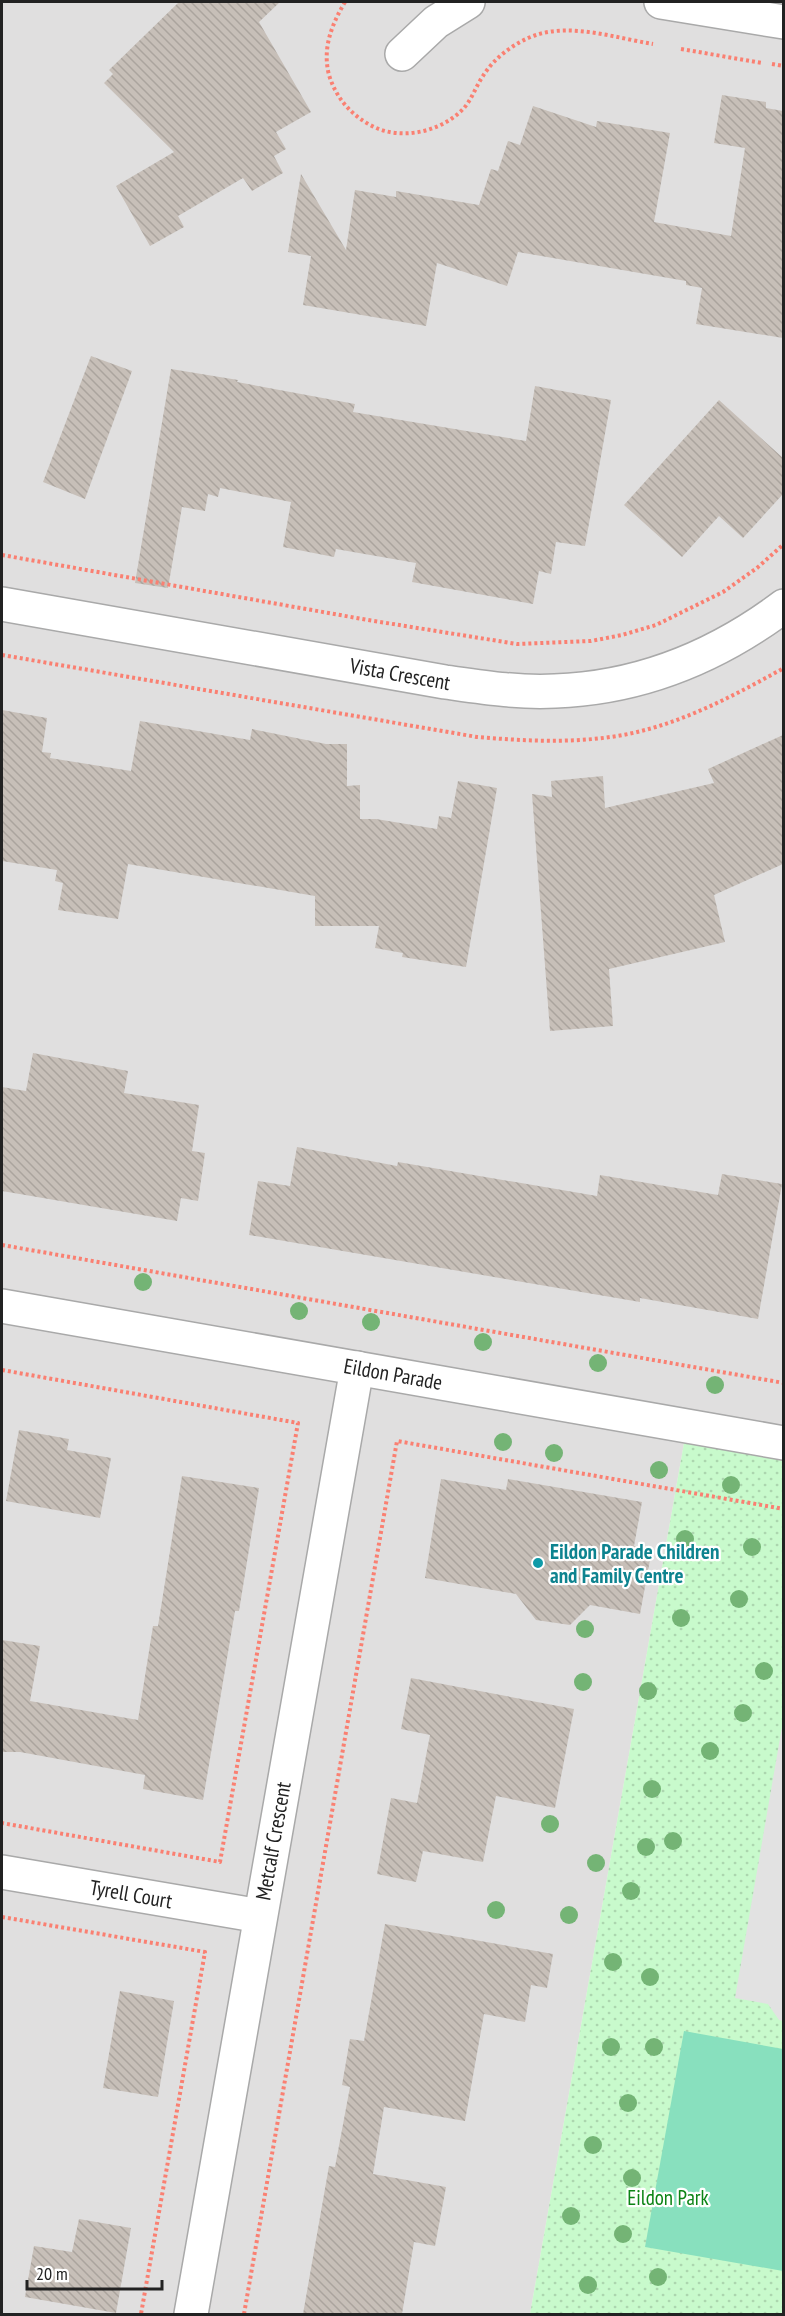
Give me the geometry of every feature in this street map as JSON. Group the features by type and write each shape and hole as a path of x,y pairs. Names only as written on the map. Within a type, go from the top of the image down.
{"street":[{"path":"402,54 436,22 468,2"},
{"path":"661,2 783,22"},
{"name":"Vista Crescent","path":"2,604 445,682 553,691 614,685 666,671 708,654 758,625 783,606"},
{"name":"Eildon Parade","path":"2,1306 783,1443"},
{"name":"Metcalf Crescent","path":"191,2314 357,1368"},
{"name":"Tyrell Court","path":"2,1872 260,1916"}],"path":[{"path":"345,2 331,30 327,67 331,81 344,104 361,120 377,129 396,133 427,131 454,117 465,107 491,64 518,42 536,35 555,31 585,32 663,46"},
{"path":"674,48 783,66"},
{"path":"2,555 517,644 591,641 656,626 723,592 757,568 783,543"},
{"path":"2,1245 783,1383"},
{"path":"2,1370 298,1424 220,1862 2,1823"},
{"path":"244,2314 397,1441 783,1509"},
{"path":"2,1917 205,1952 141,2314"}],"shaded area":[{"path":"2,2 783,2 783,1443 687,1426 530,2314 2,2314"},
{"path":"783,1721 783,2021 779,2020 768,2004 735,1998"}],"green space":[{"name":"Eildon Park","path":"687,1426 783,1443 783,2314 530,2314"},
{"path":"684,2031 783,2049 783,2271 645,2247"}],"building":[{"path":"179,2 280,2 259,22 311,112 276,132 286,149 274,156 283,173 252,191 243,178 178,216 184,227 150,246 116,186 174,152 104,83 113,74 109,70"},
{"path":"722,95 766,102 766,108 783,111 783,338 696,324 702,288 686,285 686,281 518,252 507,286 437,263 426,326 303,305 311,256 288,252 301,174 346,250 355,190 396,197 396,191 479,205 491,169 498,171 508,141 520,145 533,106 596,127 597,121 670,133 654,222 731,236 745,148 714,143"},
{"path":"91,356 132,371 85,499 43,482"},
{"path":"171,369 355,404 353,412 526,441 535,386 611,400 585,546 556,542 551,574 539,571 533,604 412,582 416,563 336,549 334,557 283,547 291,502 220,488 218,497 208,494 205,511 182,507 168,588 135,583"},
{"path":"719,400 783,458 783,494 743,538 719,516 682,557 624,505"},
{"path":"2,710 47,718 42,752 51,753 50,758 131,771 140,721 250,740 252,729 326,744 347,744 347,786 360,785 360,819 376,819 437,829 439,816 451,818 458,781 497,788 466,967 402,957 403,953 375,948 379,926 315,926 315,896 128,864 118,919 58,910 63,883 55,881 57,870 2,861"},
{"path":"783,735 783,864 714,895 725,942 609,969 613,1026 550,1031 532,794 552,797 551,781 603,776 605,808 714,783 708,769"},
{"path":"33,1053 128,1071 124,1093 199,1105 192,1151 205,1153 198,1201 181,1198 177,1221 2,1191 2,1087 26,1091"},
{"path":"297,1147 397,1166 398,1162 597,1196 600,1175 718,1195 722,1174 782,1184 758,1319 640,1298 640,1302 249,1235 258,1181 290,1186"},
{"path":"19,1430 69,1439 67,1450 111,1458 100,1518 6,1501"},
{"path":"182,1476 259,1488 239,1611 235,1611 203,1800 143,1789 145,1775 20,1752 2,1752 2,1640 40,1646 30,1701 138,1720 153,1626 158,1626"},
{"name":"Eildon Parade Children and Family Centre","path":"441,1479 506,1490 508,1479 642,1502 634,1546 652,1549 640,1614 590,1605 570,1625 536,1620 516,1594 425,1578"},
{"path":"411,1678 574,1709 555,1808 496,1796 483,1862 423,1851 416,1882 377,1874 391,1798 417,1803 430,1735 401,1729"},
{"path":"385,1924 553,1954 547,1988 531,1985 525,2022 484,2014 465,2121 384,2107 373,2174 446,2187 435,2246 414,2242 402,2314 303,2314 329,2166 335,2167 350,2087 342,2085 350,2039 364,2041"},
{"path":"120,1991 174,2001 158,2097 103,2088"},
{"path":"79,2219 131,2228 116,2313 25,2297 34,2246 72,2252"}],"place":[{"name":"Eildon Parade Children and Family Centre","path":"538,1563"}]}
